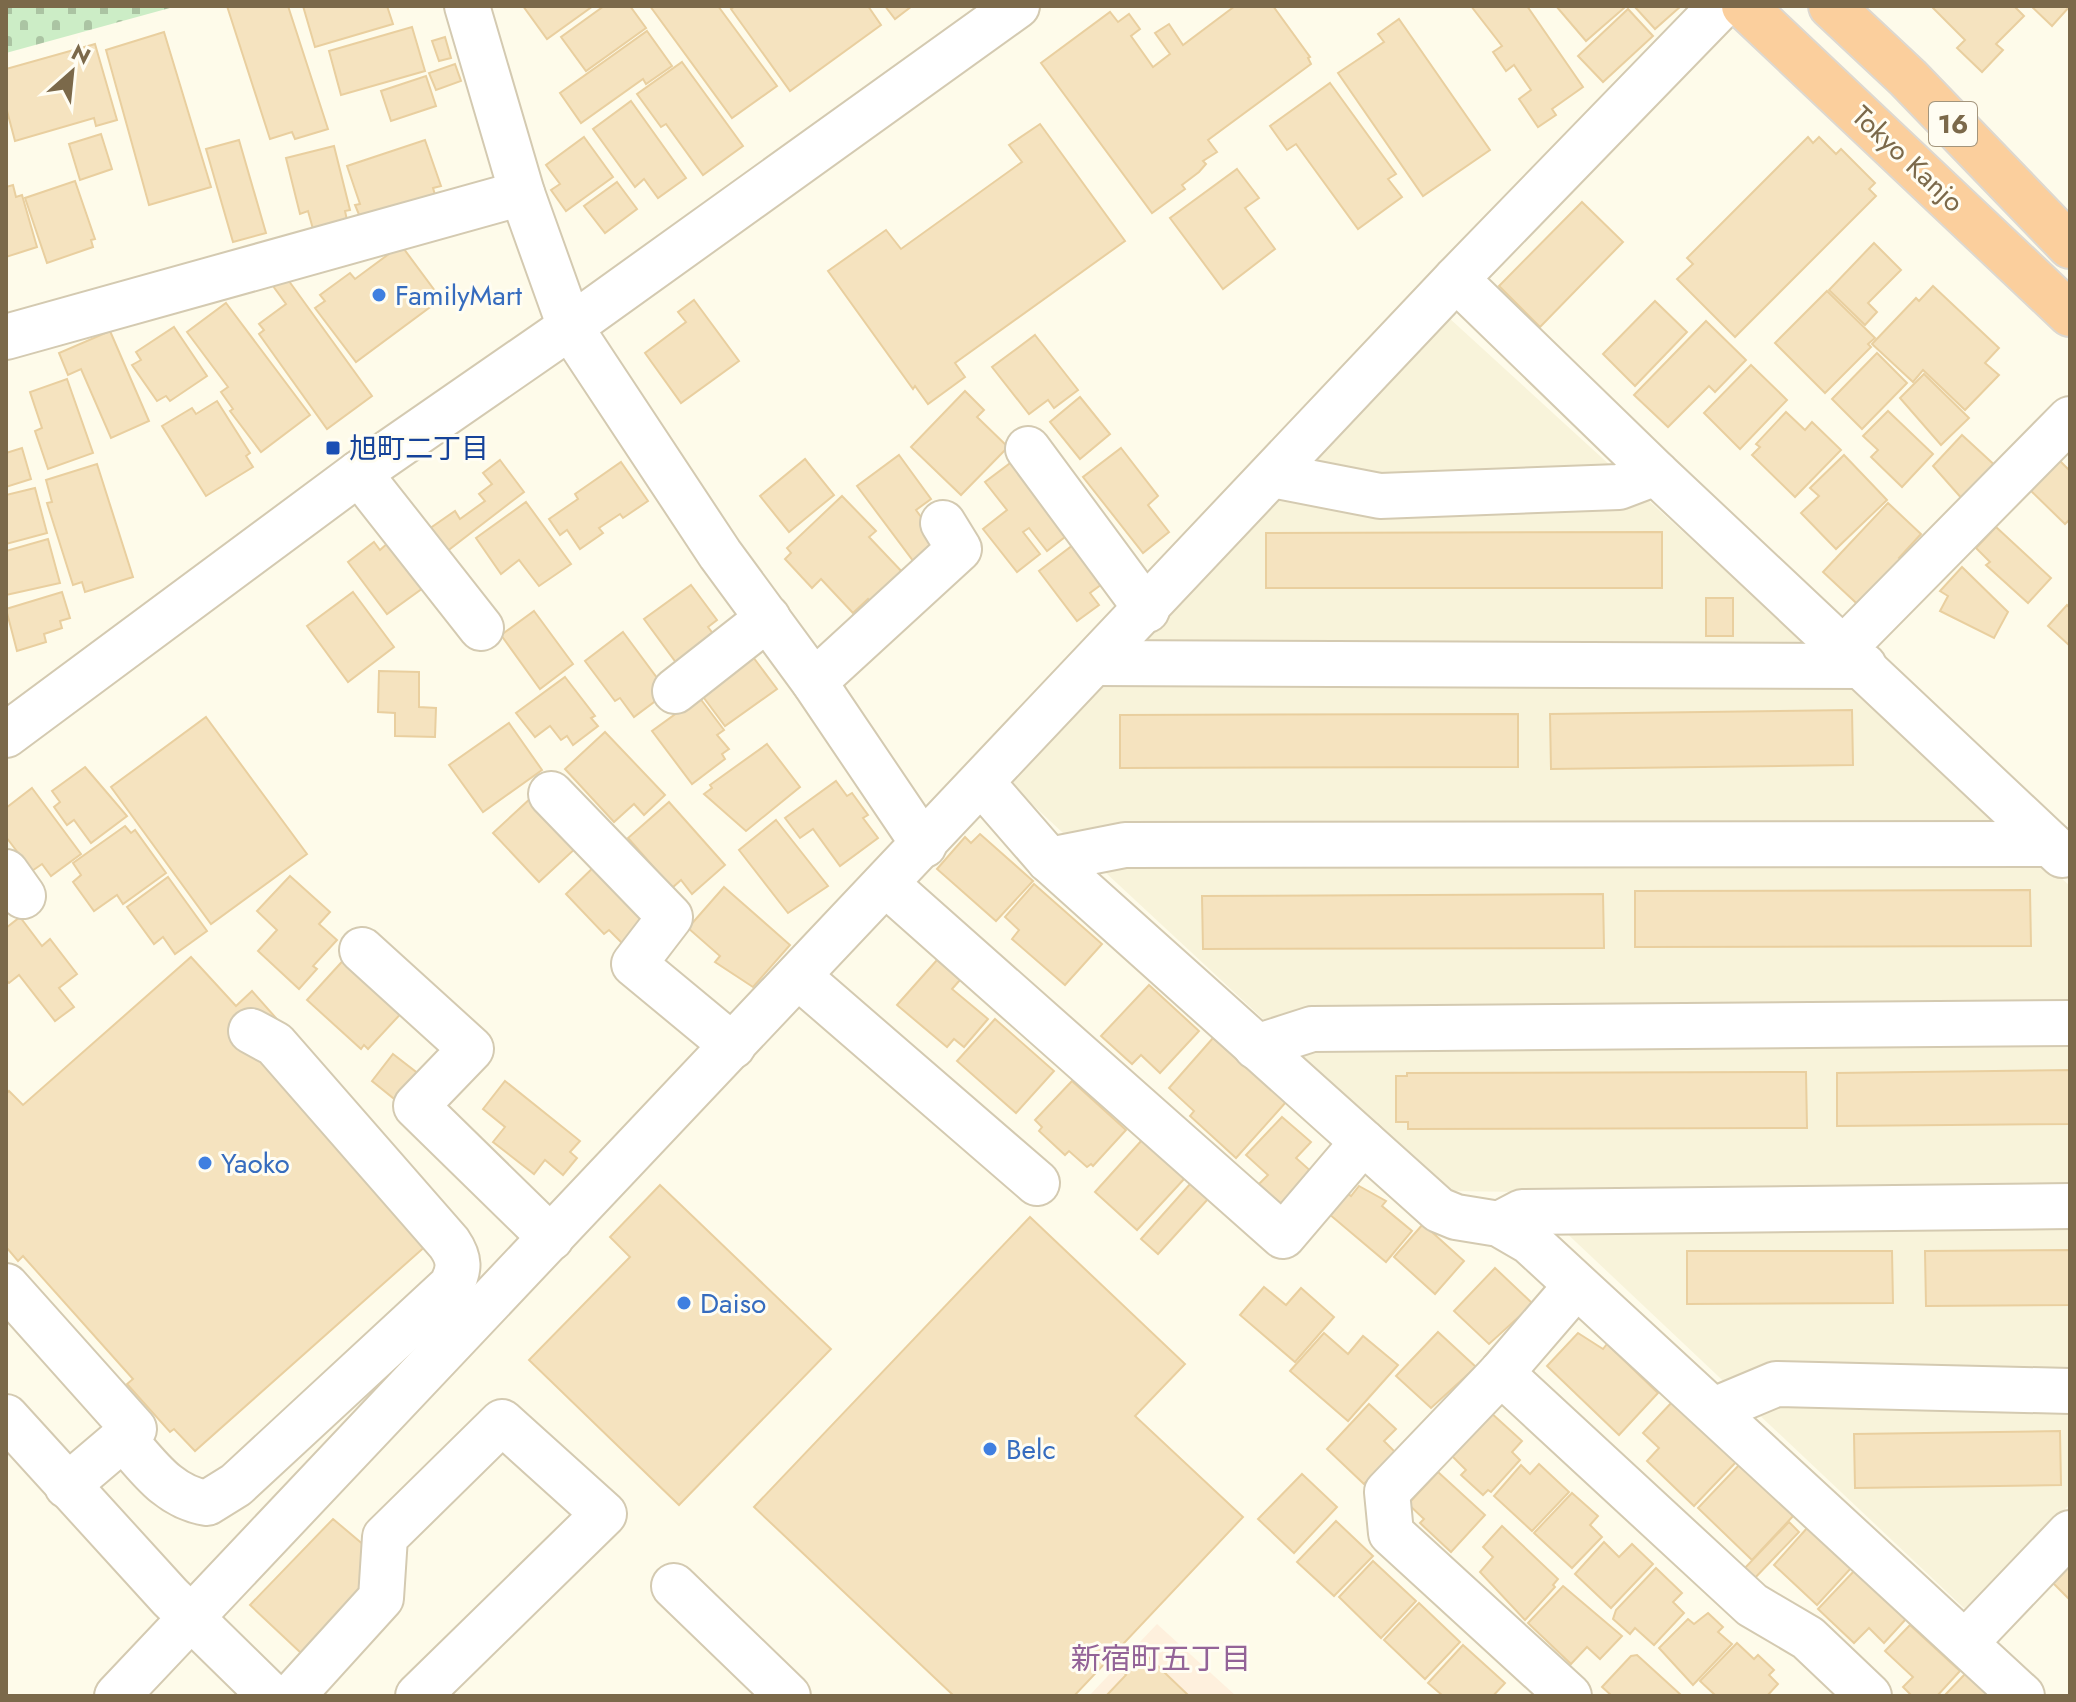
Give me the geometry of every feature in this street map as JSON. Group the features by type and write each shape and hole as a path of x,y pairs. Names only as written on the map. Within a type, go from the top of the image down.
{"highway":[{"name":"Tokyo Kanjo","path":"1744,6 2070,314"},
{"name":"Tokyo Kanjo","path":"1831,6 1908,78 2070,246"}],"street":[{"path":"467,6 522,193 570,327 720,554 814,682 924,845"},
{"path":"9,723 359,473 570,327 972,18 1017,6"},
{"path":"117,1696 1147,610 1456,279 1721,6"},
{"path":"6,337 522,193"},
{"path":"1456,279 1656,473 2060,853"},
{"path":"1096,663 1854,656 2070,419"},
{"path":"1028,449 1147,610"},
{"path":"359,473 481,628"},
{"path":"1272,475 1380,496 1619,487 1656,473"},
{"path":"814,682 959,549 943,523"},
{"path":"675,691 768,618"},
{"path":"982,783 1049,860 1439,1210 1456,1217 1499,1224 1530,1242 2022,1696"},
{"path":"551,794 670,917 634,964 733,1046"},
{"path":"1049,860 1125,845 2060,853"},
{"path":"886,884 1283,1236 1363,1142"},
{"path":"362,950 471,1049 416,1106 551,1238"},
{"path":"799,977 1037,1183"},
{"path":"1256,1047 1312,1029 2070,1023"},
{"path":"6,1286 129,1434 166,1487 186,1500 207,1503 248,1475 451,1286 458,1273 458,1257 449,1243 275,1044 251,1031"},
{"path":"1499,1224 1522,1212 2070,1206"},
{"path":"129,1434 159,1444 185,1472 204,1478 224,1468 430,1273 427,1260 391,1217"},
{"path":"1569,1696 1391,1533 1387,1492 1501,1373 1576,1286"},
{"path":"1501,1373 1752,1605 1808,1638 1869,1696"},
{"path":"1714,1410 1776,1384 2070,1391"},
{"path":"6,1417 191,1619 271,1696"},
{"path":"292,1696 381,1598 385,1537 502,1422 604,1514 418,1696"},
{"path":"67,1486 129,1434"},
{"path":"1966,1642 2070,1533"},
{"path":"674,1586 738,1661 788,1696"}],"shaded area":[{"path":"1448,317 2070,886 2070,1504 1966,1610 1523,1192 1448,1191 1007,781"},
{"path":"1157,1624 1236,1696 1089,1696"}],"green space":[{"path":"6,6 177,6 6,53"}],"building":[{"path":"227,6 288,6 328,129 295,139 292,132 270,139"},
{"path":"303,6 387,6 393,24 315,47"},
{"path":"523,6 593,6 547,39"},
{"path":"604,6 630,6 646,28 586,71 561,37"},
{"path":"650,6 718,6 777,86 732,118"},
{"path":"735,6 868,6 881,25 790,91 731,9"},
{"path":"885,6 912,6 895,19"},
{"path":"1235,6 1273,6 1310,57 1311,64 1208,140 1217,152 1203,161 1206,164 1199,172 1182,185 1185,189 1152,213 1041,63 1110,12 1118,22 1129,14 1140,29 1131,36 1153,67 1170,54 1155,33 1169,24 1183,45"},
{"path":"1471,6 1527,6 1583,87 1552,109 1556,115 1538,127 1519,99 1531,90 1514,65 1506,71 1493,52 1502,46"},
{"path":"1556,6 1622,6 1624,8 1586,41"},
{"path":"1634,6 1681,6 1655,29"},
{"path":"1931,6 2014,6 2024,16 1996,44 2003,50 1982,72 1957,48 1965,40"},
{"path":"2031,6 2070,6 2052,26"},
{"path":"1628,9 1653,36 1603,82 1578,56"},
{"path":"1399,19 1490,150 1423,196 1338,73 1384,42 1378,34"},
{"path":"412,27 425,71 341,95 329,51"},
{"path":"647,31 672,66 646,84 643,79 581,123 560,93"},
{"path":"164,32 211,187 149,205 106,50"},
{"path":"445,37 451,58 439,61 432,41"},
{"path":"95,44 117,120 96,126 94,118 15,141 6,107 6,69"},
{"path":"682,62 743,146 703,175 666,124 661,127 637,94"},
{"path":"455,64 461,81 436,90 429,73"},
{"path":"426,76 436,106 391,121 381,91"},
{"path":"1330,83 1396,174 1388,179 1402,197 1358,229 1296,144 1287,150 1270,126"},
{"path":"631,101 686,178 658,198 644,179 635,187 593,129"},
{"path":"1040,124 1125,241 955,363 965,377 928,404 915,386 913,389 828,271 886,230 901,249 1022,162 1009,145"},
{"path":"101,134 112,169 80,180 69,144"},
{"path":"584,137 613,177 566,211 551,190 560,184 546,165"},
{"path":"1808,137 1813,143 1819,137 1836,154 1841,149 1875,183 1869,189 1876,196 1735,337 1677,279 1693,264 1687,258"},
{"path":"239,140 266,233 233,242 206,149"},
{"path":"425,140 441,186 433,188 436,198 360,217 355,205 360,204 347,166"},
{"path":"334,146 350,210 345,211 347,220 313,229 308,211 300,214 286,158"},
{"path":"1237,169 1259,198 1245,208 1275,249 1223,289 1170,218"},
{"path":"75,181 95,239 91,240 93,247 47,263 25,198"},
{"path":"617,182 637,209 605,233 584,206"},
{"path":"13,185 16,197 22,195 37,247 6,257 6,187"},
{"path":"1582,202 1623,242 1540,327 1499,286"},
{"path":"1874,243 1901,270 1868,303 1877,312 1865,325 1829,290"},
{"path":"401,245 441,299 356,362 315,308 325,301 320,295 350,273 355,279"},
{"path":"286,277 372,396 327,429 259,334 264,330 259,324 286,304 273,286"},
{"path":"1933,286 1999,348 1985,363 1999,375 1965,410 1923,370 1913,382 1872,344 1916,298 1919,301"},
{"path":"1827,291 1875,338 1868,344 1871,347 1825,393 1775,343"},
{"path":"694,300 739,361 681,403 645,353 686,322 678,312"},
{"path":"1655,301 1687,332 1635,386 1603,354"},
{"path":"226,303 310,415 261,452 230,411 233,409 221,392 228,387 187,332"},
{"path":"1706,321 1746,360 1715,392 1709,386 1668,427 1634,395"},
{"path":"174,327 207,376 170,401 166,396 157,401 132,365 141,360 136,352"},
{"path":"110,331 149,421 111,438 81,369 68,375 59,353"},
{"path":"1035,335 1078,390 1054,408 1048,400 1029,414 992,367"},
{"path":"1877,353 1907,383 1862,429 1832,399"},
{"path":"1751,365 1787,400 1740,449 1704,413"},
{"path":"1924,374 1969,418 1941,445 1900,398"},
{"path":"67,379 93,453 48,469 35,431 42,428 30,392"},
{"path":"965,391 984,410 977,417 1008,447 961,495 911,447"},
{"path":"1080,397 1110,434 1080,459 1050,422"},
{"path":"217,401 250,453 246,456 253,467 206,496 162,426 192,408 196,414"},
{"path":"1888,411 1933,454 1902,487 1871,457 1878,450 1863,436"},
{"path":"1786,412 1805,430 1812,422 1841,450 1795,497 1752,455 1760,447 1756,444"},
{"path":"1962,435 2000,470 1964,501 1933,466"},
{"path":"22,448 31,479 6,487 6,453"},
{"path":"1121,448 1158,496 1148,505 1169,532 1143,553 1083,477"},
{"path":"899,455 931,499 916,510 943,547 917,566 857,486"},
{"path":"1844,455 1887,500 1836,549 1801,513 1819,496 1810,488"},
{"path":"805,459 834,495 789,532 760,496"},
{"path":"2058,459 2070,471 2070,519 2065,524 2029,489"},
{"path":"500,460 524,492 446,552 429,529 455,511 460,519 485,501 479,494 492,484 483,473"},
{"path":"1013,461 1070,533 1047,551 1029,528 1023,532 1040,554 1017,572 983,529 1007,510 985,482"},
{"path":"621,462 648,501 623,518 620,514 599,528 603,533 580,549 567,530 560,535 549,519 578,499 575,494"},
{"path":"97,464 133,577 85,592 82,582 73,585 47,503 52,502 46,480"},
{"path":"35,488 47,533 6,544 6,495"},
{"path":"842,496 876,531 869,537 906,576 874,606 868,599 853,613 821,579 812,588 785,559 791,553 787,548"},
{"path":"526,502 571,564 539,586 519,560 501,574 476,538"},
{"path":"1888,503 1921,534 1899,558 1911,568 1868,614 1823,572"},
{"path":"1996,527 2051,578 2028,603 1986,565 1990,562 1976,548"},
{"path":"1662,532 1662,588 1266,588 1266,533"},
{"path":"48,539 60,583 6,595 6,551"},
{"path":"374,542 380,550 389,542 423,588 387,614 348,562"},
{"path":"1073,545 1102,584 1090,593 1099,605 1077,621 1039,571"},
{"path":"1962,567 2008,612 1994,638 1940,611 1948,596 1940,591"},
{"path":"691,585 717,620 708,627 721,644 683,672 644,619"},
{"path":"62,592 70,618 60,621 62,628 44,634 46,642 17,651 6,609"},
{"path":"353,592 394,647 348,682 307,626"},
{"path":"1706,598 1733,598 1733,636 1706,636"},
{"path":"2067,605 2070,608 2070,646 2048,626"},
{"path":"534,611 573,664 540,689 501,635"},
{"path":"623,632 663,686 658,699 634,717 620,698 615,701 585,661"},
{"path":"753,657 777,689 725,726 701,694"},
{"path":"379,671 419,672 419,707 436,708 435,737 395,736 395,713 378,712"},
{"path":"565,677 595,716 591,718 598,726 573,745 567,736 561,740 550,726 535,737 516,713"},
{"path":"699,697 724,730 717,735 729,749 722,754 725,759 692,784 652,731"},
{"path":"1852,710 1853,765 1551,769 1550,714"},
{"path":"1518,714 1518,767 1120,768 1120,715"},
{"path":"206,717 307,854 211,924 111,787"},
{"path":"509,723 542,770 483,812 449,765"},
{"path":"605,732 665,795 644,815 634,804 614,822 565,769"},
{"path":"767,744 800,787 746,831 704,794 712,788 710,785"},
{"path":"85,767 127,816 91,843 74,820 67,825 54,807 60,802 52,791"},
{"path":"836,781 847,796 852,793 868,815 863,818 878,838 840,866 813,829 800,838 785,818"},
{"path":"32,788 81,854 51,876 42,864 32,871 6,837 6,808"},
{"path":"532,797 578,846 539,882 493,833"},
{"path":"669,802 725,865 692,894 681,880 672,888 628,838"},
{"path":"776,820 828,886 788,913 739,850"},
{"path":"125,826 131,833 135,830 166,873 123,904 117,895 94,911 73,882 81,875 73,863"},
{"path":"980,834 1033,881 996,921 937,869 965,837 971,843"},
{"path":"601,860 656,917 625,946 609,930 604,934 566,894"},
{"path":"290,876 330,912 319,924 337,940 313,966 317,969 299,989 258,951 277,930 257,911"},
{"path":"168,877 207,931 175,954 163,937 154,944 127,907"},
{"path":"1034,884 1102,944 1065,985 1012,939 1019,930 1005,917"},
{"path":"724,887 790,945 753,987 715,962 720,956 688,928"},
{"path":"2030,890 2031,946 1635,947 1635,891"},
{"path":"1603,894 1604,948 1203,949 1202,896"},
{"path":"20,917 42,946 50,939 77,974 59,988 74,1007 55,1021 19,975 9,983 6,980 6,928"},
{"path":"349,954 407,1007 368,1049 364,1045 361,1049 307,1000"},
{"name":"Yaoko","path":"191,957 236,1006 252,991 455,1220 195,1451 174,1429 170,1432 127,1384 133,1379 23,1256 18,1261 6,1247 6,1094 9,1091 23,1105"},
{"path":"937,960 960,980 952,989 988,1019 964,1047 954,1039 947,1047 897,1005"},
{"path":"1149,985 1199,1031 1160,1073 1141,1055 1132,1064 1101,1036"},
{"path":"995,1019 1054,1071 1016,1113 957,1061"},
{"path":"1213,1038 1286,1102 1236,1158 1190,1116 1194,1111 1169,1088"},
{"path":"393,1054 420,1075 398,1102 372,1081"},
{"path":"2070,1070 2070,1124 1837,1126 1837,1073"},
{"path":"1806,1072 1807,1128 1408,1129 1408,1122 1396,1122 1396,1076 1407,1076 1407,1073"},
{"path":"505,1081 580,1141 570,1152 577,1158 563,1175 545,1160 534,1174 493,1142 505,1127 483,1109"},
{"path":"1072,1081 1126,1130 1093,1166 1087,1167 1069,1151 1065,1155 1039,1131 1042,1127 1035,1120"},
{"path":"1282,1117 1311,1142 1296,1158 1314,1174 1285,1207 1259,1184 1268,1175 1246,1155"},
{"path":"1142,1140 1185,1178 1137,1230 1095,1192"},
{"path":"1191,1183 1208,1199 1158,1254 1141,1239"},
{"name":"Daiso","path":"660,1185 831,1349 679,1505 529,1360 630,1257 610,1237"},
{"path":"1359,1186 1386,1201 1382,1206 1412,1231 1386,1262 1329,1214 1347,1193 1351,1196"},
{"name":"Belc","path":"1030,1217 1185,1364 1135,1416 1243,1517 1074,1696 954,1696 754,1507"},
{"path":"1423,1224 1464,1261 1435,1294 1394,1257"},
{"path":"2070,1250 2070,1305 1926,1306 1925,1251"},
{"path":"1687,1251 1892,1251 1893,1303 1687,1304"},
{"path":"1495,1268 1533,1304 1489,1344 1454,1311"},
{"path":"1264,1287 1286,1305 1301,1288 1334,1317 1295,1362 1240,1315"},
{"path":"1438,1332 1476,1367 1431,1408 1396,1376"},
{"path":"1324,1333 1348,1354 1363,1336 1398,1365 1348,1421 1290,1371"},
{"path":"1578,1333 1603,1349 1607,1344 1658,1393 1619,1435 1547,1366"},
{"path":"1673,1401 1738,1460 1694,1506 1647,1461 1659,1448 1643,1433"},
{"path":"1369,1404 1396,1429 1384,1441 1395,1452 1364,1484 1327,1449"},
{"path":"1489,1411 1522,1441 1512,1452 1520,1460 1491,1492 1488,1490 1483,1495 1461,1475 1466,1470 1450,1454"},
{"path":"2060,1431 2061,1485 1855,1488 1854,1434"},
{"path":"1741,1463 1795,1514 1752,1560 1698,1508"},
{"path":"1539,1464 1569,1492 1532,1531 1494,1496 1521,1465 1530,1474"},
{"path":"1438,1472 1485,1515 1451,1552 1420,1523 1424,1519 1408,1504"},
{"path":"1302,1474 1337,1507 1294,1553 1258,1519"},
{"path":"1572,1493 1598,1516 1590,1525 1602,1537 1572,1568 1534,1533"},
{"path":"333,1519 365,1546 368,1579 301,1653 250,1605"},
{"path":"1336,1521 1373,1556 1334,1596 1297,1562"},
{"path":"1789,1522 1799,1532 1752,1581 1742,1571"},
{"path":"1502,1526 1558,1579 1553,1585 1555,1587 1525,1620 1480,1572 1493,1557 1483,1547"},
{"path":"1808,1527 1852,1567 1817,1605 1774,1565"},
{"path":"1604,1542 1619,1557 1632,1544 1653,1564 1611,1608 1575,1574"},
{"path":"1373,1561 1416,1601 1381,1638 1339,1597"},
{"path":"2070,1563 2070,1600 2052,1582"},
{"path":"1656,1568 1682,1593 1673,1602 1684,1613 1654,1645 1635,1628 1630,1634 1613,1619 1616,1610"},
{"path":"1855,1570 1906,1619 1884,1643 1869,1628 1854,1643 1818,1609"},
{"path":"1563,1586 1622,1636 1600,1659 1587,1647 1571,1664 1528,1623"},
{"path":"1419,1603 1460,1642 1425,1679 1384,1640"},
{"path":"1708,1613 1723,1627 1718,1632 1732,1644 1693,1685 1659,1648 1688,1619 1694,1624"},
{"path":"1910,1625 1960,1671 1937,1696 1912,1696 1903,1687 1913,1677 1885,1651"},
{"path":"1737,1643 1754,1659 1758,1655 1774,1670 1769,1675 1778,1684 1767,1696 1716,1696 1700,1681"},
{"path":"1463,1645 1505,1683 1493,1696 1443,1696 1428,1683"},
{"path":"1141,1650 1188,1695 1106,1696 1126,1675 1122,1670"},
{"path":"1637,1655 1681,1695 1612,1696 1602,1687 1631,1656"},
{"path":"1965,1674 1989,1696 1944,1696"}],"place":[{"name":"FamilyMart","path":"379,295"},
{"name":"旭町二丁目","path":"333,448"},
{"name":"Yaoko","path":"205,1163"},
{"name":"Daiso","path":"684,1303"},
{"name":"Belc","path":"990,1449"}],"district":[{"name":"新宿町五丁目","path":"1161,1658"}]}
